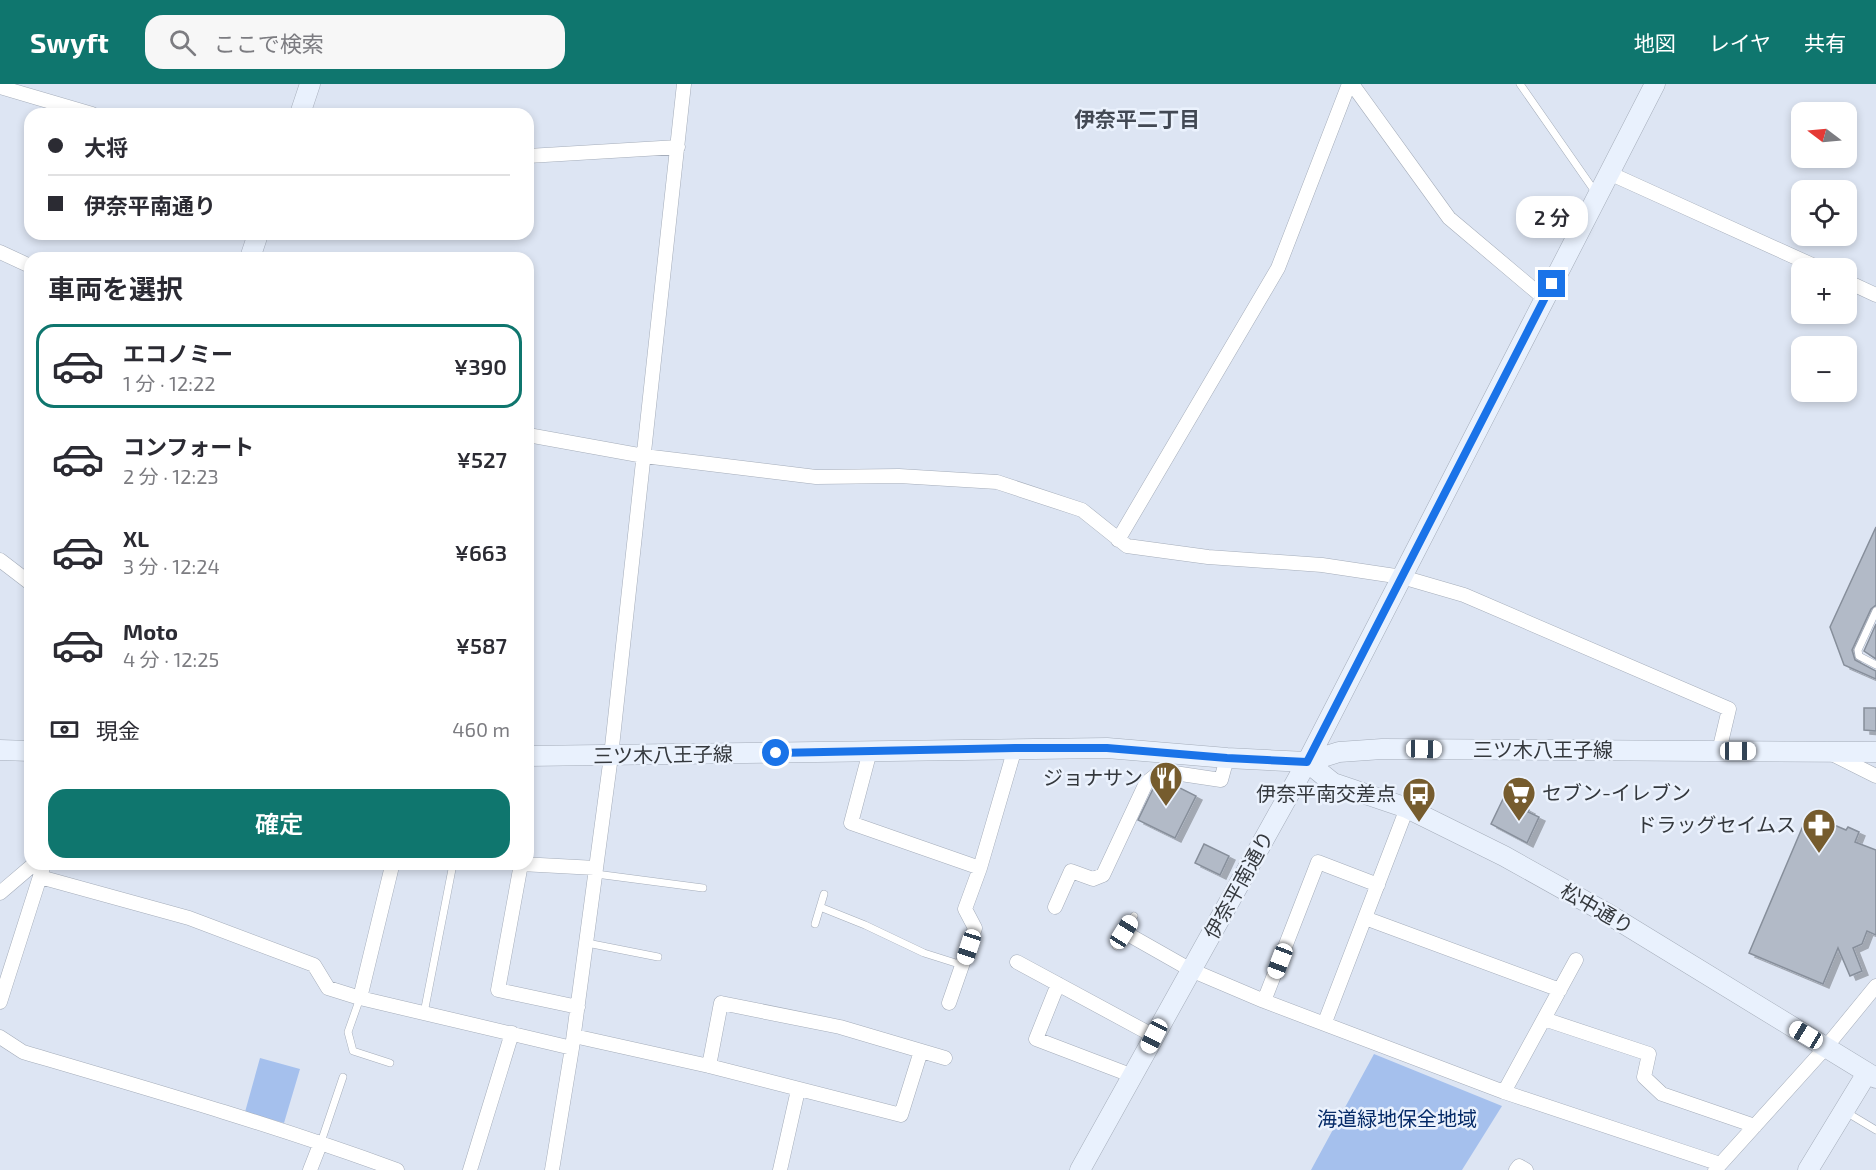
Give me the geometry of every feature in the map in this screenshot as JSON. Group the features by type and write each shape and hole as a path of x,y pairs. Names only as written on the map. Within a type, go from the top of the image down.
{"street":[{"path":"302,108 310,84"},
{"path":"552,1170 578,1007 611,756 684,84"},
{"path":"1351,84 1449,218 1545,299"},
{"path":"1118,540 1278,268 1351,84"},
{"name":"伊奈平南通り","path":"1080,1170 1307,762 1655,84"},
{"path":"0,87 72,108"},
{"path":"534,156 678,147"},
{"path":"1609,173 1797,258"},
{"path":"0,252 24,263"},
{"path":"1857,286 1876,295"},
{"path":"534,436 644,456 816,477 899,476 997,482 1082,510 1127,546 1208,557 1322,564 1402,576 1464,595 1729,709 1719,751"},
{"path":"0,561 24,579"},
{"path":"949,1003 975,928 965,909 980,868 1015,748"},
{"name":"三ツ木八王子線","path":"534,756 1107,748 1307,762 1339,752 1382,749 1876,752"},
{"path":"0,750 24,751"},
{"path":"870,751 851,823 980,868"},
{"path":"1827,751 1876,776"},
{"path":"1055,907 1071,871 1093,879 1103,875 1146,783 1161,771 1221,780 1227,758"},
{"name":"松中通り","path":"1307,762 1333,783 1407,808 1504,856 1608,914 1871,1075"},
{"path":"1325,1022 1407,808"},
{"path":"1264,1000 1318,862 1378,885"},
{"path":"534,865 596,871"},
{"path":"0,893 27,870"},
{"path":"360,998 391,870"},
{"path":"520,870 498,990 578,1007"},
{"path":"0,1002 42,871 189,918 294,957 314,965 328,988 360,998 512,1033 709,1066 901,1115 921,1051"},
{"path":"1365,918 1560,990"},
{"path":"1124,932 1191,970 1264,1000 1504,1092 1718,1167 1826,1047 1876,986"},
{"path":"1504,1092 1576,960"},
{"path":"1017,962 1154,1036"},
{"path":"1058,984 1036,1039 1133,1076"},
{"path":"709,1066 721,1003 840,1027 945,1058"},
{"path":"1544,1019 1648,1054 1644,1077 1662,1094 1755,1126"},
{"path":"470,1170 512,1033"},
{"path":"0,1037 23,1052 321,1142 397,1170"},
{"path":"1808,1170 1844,1111 1871,1075"},
{"path":"780,1170 798,1090"},
{"path":"310,1170 321,1142"},
{"path":"1516,1170 1519,1166 1526,1170"}],"lane":[{"path":"1520,84 1598,195"},
{"path":"1876,611 1873,625 1858,650 1859,656 1876,665"},
{"path":"424,1013 452,870"},
{"path":"596,871 703,888"},
{"path":"815,924 824,894"},
{"path":"820,907 866,925 924,953 962,965"},
{"path":"1116,946 1134,916"},
{"path":"587,943 658,957"},
{"path":"360,998 348,1032 352,1051 390,1063"},
{"path":"321,1142 343,1077"},
{"path":"1844,1111 1876,1130"}],"green space":[{"name":"海道緑地保全地域","path":"1374,1054 1502,1106 1462,1170 1311,1170"},
{"path":"260,1058 300,1069 284,1123 245,1112"}],"building":[{"path":"1876,527 1876,605 1871,609 1852,650 1855,660 1876,671 1876,679 1844,665 1830,627"},
{"path":"1876,624 1876,659 1864,651"},
{"path":"1864,708 1876,708 1876,731 1864,730"},
{"name":"ジョナサン","path":"1164,780 1196,796 1175,838 1138,820 1153,789"},
{"path":"1504,797 1539,817 1527,843 1491,824"},
{"path":"1808,814 1846,830 1848,827 1859,832 1855,842 1876,850 1876,935 1867,931 1862,944 1853,948 1862,971 1850,976 1838,948 1823,984 1749,953"},
{"path":"1204,844 1229,856 1220,875 1195,863"}],"place":[{"name":"ジョナサン","path":"1166,807"},
{"name":"セブン-イレブン","path":"1519,822"},
{"name":"伊奈平南交差点","path":"1419,823"},
{"name":"ドラッグセイムス","path":"1819,854"}],"district":[{"name":"伊奈平二丁目","path":"1137,120"}],"route":[{"path":"776,753 1107,748 1307,762 1552,284"}]}
